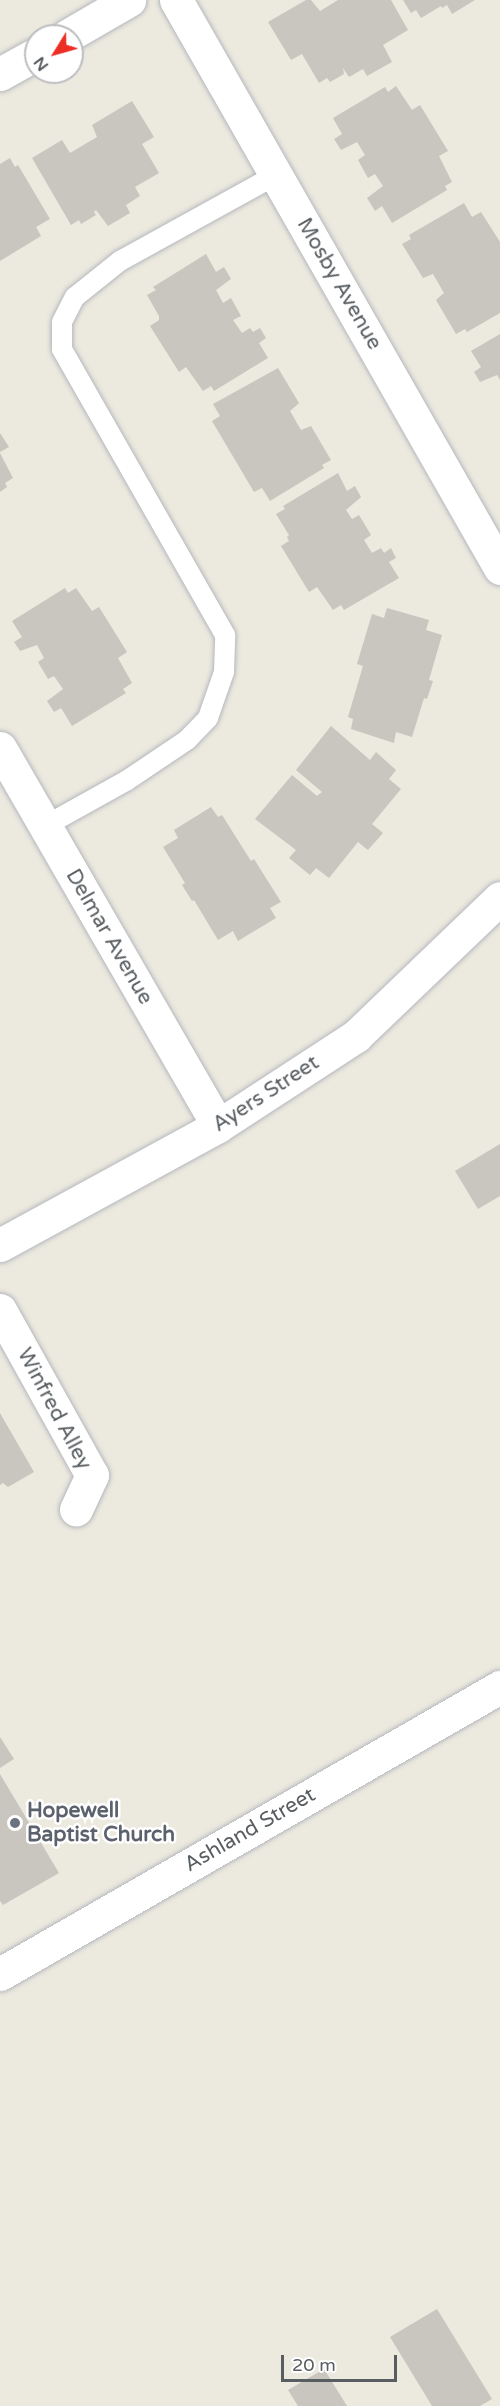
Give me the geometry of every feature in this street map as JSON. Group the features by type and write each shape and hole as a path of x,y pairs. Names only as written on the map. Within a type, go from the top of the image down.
{"street":[{"path":"84,26 129,0"},
{"name":"Mosby Avenue","path":"176,0 495,549"},
{"path":"0,74 24,61"},
{"name":"Delmar Avenue","path":"0,748 218,1126"},
{"name":"Ayers Street","path":"0,1245 218,1126 356,1036 498,904"},
{"name":"Winfred Alley","path":"0,1310 92,1475 76,1510"},
{"name":"Ashland Street","path":"0,1974 500,1687"}],"lane":[{"path":"45,826 126,781 187,741 208,718 224,672 225,635 62,349 62,322 75,297 120,261 276,175"}],"building":[{"path":"306,0 311,0 320,11 338,0 391,0 408,30 383,45 392,62 367,76 363,69 349,77 343,68 344,74 330,82 327,78 319,83 302,54 291,60 268,22"},
{"path":"403,0 475,0 452,14 447,5 421,18 416,10 411,13"},
{"path":"396,86 412,110 420,105 448,151 439,156 452,182 445,186 447,190 392,223 382,206 375,211 367,198 383,186 375,174 368,178 358,160 365,155 357,142 341,150 334,139 342,134 333,118 385,87 388,92"},
{"path":"132,101 154,137 142,144 159,173 135,187 140,196 126,205 130,213 108,226 96,210 94,212 96,215 81,224 79,220 71,225 32,158 62,140 70,153 97,137 92,125"},
{"path":"10,158 15,167 18,165 50,219 36,227 41,236 0,261 0,164"},
{"path":"464,203 472,217 481,212 500,242 500,313 467,332 465,329 456,334 436,300 444,293 433,274 423,278 402,244 411,239 409,235"},
{"path":"206,254 216,272 224,267 231,279 216,290 223,303 231,298 241,316 233,320 242,333 250,328 253,332 260,328 266,338 259,343 268,358 214,391 211,386 203,391 186,367 179,372 150,326 159,320 159,316 147,295 156,290 153,287"},
{"path":"500,334 500,380 497,375 480,382 474,372 481,367 471,351"},
{"path":"278,368 299,403 290,411 301,430 311,426 331,460 322,465 324,468 270,501 262,488 254,492 212,421 220,416 213,404"},
{"path":"0,433 9,447 0,452"},
{"path":"0,453 13,478 5,483 7,487 0,492"},
{"path":"338,473 347,491 355,486 361,497 346,510 352,519 359,515 371,535 364,540 372,553 381,548 384,553 391,548 396,558 389,562 399,578 344,610 341,605 333,610 317,587 309,592 281,546 289,541 287,537 289,535 276,514 285,509 283,506"},
{"path":"65,588 68,593 76,588 92,611 99,607 127,652 118,658 132,683 123,689 126,693 72,726 61,708 54,712 47,701 63,689 54,676 48,679 38,662 44,658 37,645 20,651 14,642 22,637 12,621"},
{"path":"387,608 429,620 426,630 442,635 429,680 433,681 427,699 424,698 412,737 396,732 394,743 351,729 353,719 348,717 363,666 357,664 372,614 384,618"},
{"path":"331,726 370,760 376,752 396,770 389,779 401,789 372,824 383,833 368,850 358,842 329,878 316,868 310,875 289,858 296,850 255,819 292,775 317,796 322,792 296,770"},
{"path":"211,807 218,817 222,815 251,861 254,859 281,902 270,908 276,918 238,941 233,931 218,940 194,900 192,901 182,885 185,883 163,847 178,838 174,830"},
{"path":"500,1144 500,1196 478,1209 455,1171"},
{"path":"0,1413 34,1472 8,1487 3,1483 0,1485"},
{"name":"Hopewell Baptist Church","path":"0,1737 14,1759 0,1768"},
{"name":"Hopewell Baptist Church","path":"0,1774 59,1873 3,1905 0,1901"},
{"path":"437,2309 492,2399 480,2406 432,2406 390,2337"},
{"path":"324,2369 347,2406 298,2406 288,2390"}],"place":[{"name":"Hopewell Baptist Church","path":"15,1823"}]}
